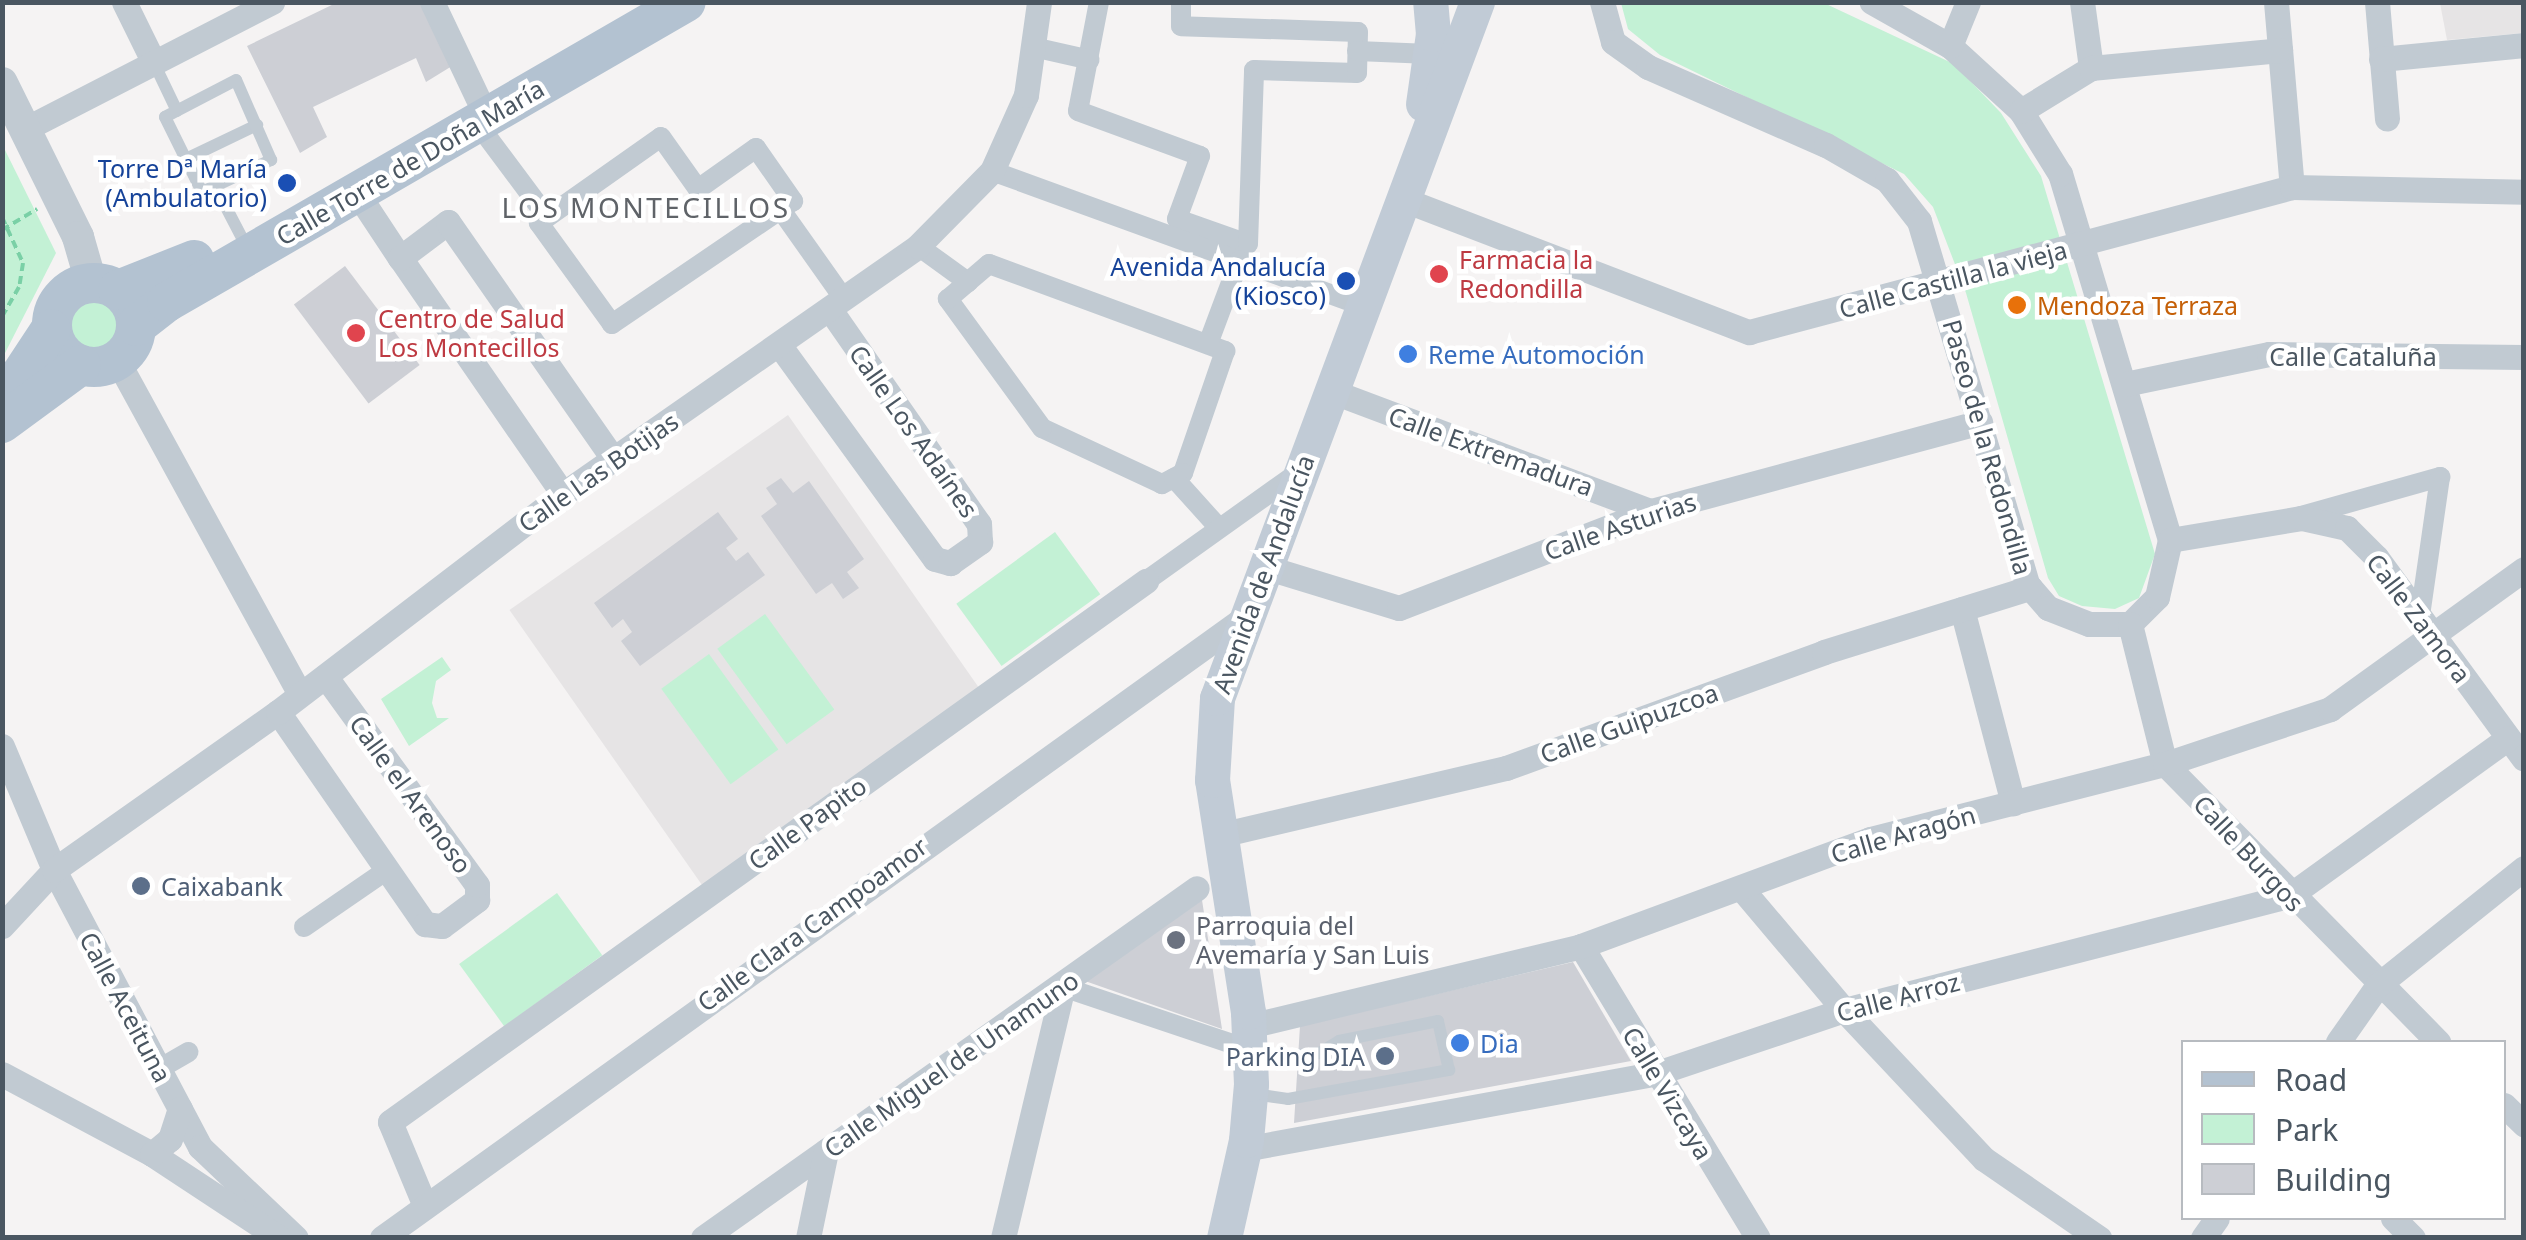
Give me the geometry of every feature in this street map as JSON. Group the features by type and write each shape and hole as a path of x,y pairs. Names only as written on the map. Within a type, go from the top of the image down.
{"main road":[{"name":"Calle Torre de Doña María","path":"2,423 357,193 639,2"},
{"name":"Calle Torre de Doña María","path":"104,286 154,280 686,2"},
{"name":"Avenida de Andalucía","path":"1414,164 1430,54 1430,2"},
{"name":"Avenida de Andalucía","path":"1224,1238 1244,1149 1250,1058 1212,780 1217,698 1477,2"},
{"path":"2,388 20,376 50,329 62,298 104,286 132,306 111,351 60,352 50,329"}],"street":[{"path":"124,2 154,63"},
{"path":"25,129 272,2"},
{"name":"Calle Las Botijas","path":"2,926 54,870 278,712 563,494 918,246 992,171 1026,94 1038,2"},
{"path":"1099,2 1078,111 1200,156 1178,219 1204,238 1239,261 1362,306"},
{"path":"992,171 1204,238 1248,244 1254,70 1358,72 1358,32 1181,26 1181,2"},
{"name":"Paseo de la Redondilla","path":"1602,2 1613,42 1648,67 1826,145 1888,180 1920,220 2030,588 2048,608 2089,624 2130,624"},
{"path":"1872,2 1950,46 2021,111 2060,174 2086,244 2170,540 2157,597 2130,624"},
{"path":"1950,46 1968,2"},
{"path":"2082,2 2091,68"},
{"path":"2276,2 2292,187"},
{"path":"2378,2 2387,118"},
{"path":"440,10 478,111 547,217"},
{"path":"2381,58 2524,45"},
{"path":"1033,48 1090,60"},
{"path":"2021,111 2050,87 2091,68 2280,50"},
{"path":"1358,51 1430,54"},
{"path":"2,83 104,286"},
{"path":"661,136 698,189 756,148 793,202 781,210 612,324 539,223 661,136"},
{"name":"Calle Castilla la vieja","path":"1402,199 1749,332 2292,187 2524,192"},
{"path":"357,193 563,494"},
{"path":"781,210 837,304"},
{"path":"400,258 448,222 614,460"},
{"path":"918,246 968,282"},
{"path":"1208,344 1239,261"},
{"path":"989,264 1225,350 1183,473 1162,484 1042,428 948,299 968,282 989,264"},
{"name":"Calle Los Adaínes","path":"780,346 935,559 950,562 980,542 979,524 837,304"},
{"path":"111,351 300,694"},
{"name":"Calle Cataluña","path":"2126,384 2269,354 2524,357"},
{"name":"Calle Extremadura","path":"1331,392 1651,511"},
{"name":"Calle Asturias","path":"1266,568 1399,608 1651,511 1980,422"},
{"name":"Calle Papito","path":"425,1206 386,1117 1299,472"},
{"path":"2294,518 2440,477 2426,625"},
{"path":"1174,478 1220,528"},
{"name":"Calle Zamora","path":"2170,540 2294,518 2348,528 2426,625 2516,749"},
{"name":"Calle Aragón","path":"1250,1058 1581,946 1870,839 2165,764 2330,709 2426,625 2524,569"},
{"name":"Calle Guipuzcoa","path":"1220,835 1506,768 1824,652 2030,588"},
{"path":"1962,609 2014,803"},
{"name":"Calle Clara Campoamor","path":"382,1238 1247,616"},
{"name":"Calle Burgos","path":"2130,624 2165,764 2289,896 2436,1040"},
{"name":"Calle el Arenoso","path":"278,712 424,924 442,926 477,900 477,885 325,676"},
{"name":"Calle Arroz","path":"1244,1149 1657,1073 1844,1010 2289,896 2516,749"},
{"name":"Calle Aceituna","path":"3,754 54,870 200,1147 296,1238"},
{"path":"2339,1040 2378,985 2524,868"},
{"path":"304,927 387,870"},
{"name":"Calle Miguel de Unamuno","path":"703,1238 1063,987 1197,888"},
{"path":"1741,888 1844,1010 1984,1159 2098,1238"},
{"name":"Calle Vizcaya","path":"1581,946 1758,1238"},
{"path":"1003,1238 1063,987 1250,1058"},
{"path":"158,1069 188,1052"},
{"path":"2,1074 152,1154 279,1238"},
{"path":"152,1154 170,1138 180,1110"},
{"path":"808,1238 826,1151"},
{"path":"2394,1220 2414,1238"}],"lane":[{"path":"154,63 177,111"},
{"path":"236,80 271,160 202,192 164,117 177,111 236,80"},
{"path":"186,159 257,125"},
{"path":"215,186 241,236"},
{"path":"1438,1021 1449,1070 1288,1099 1250,1058 1320,1053 1339,1041 1438,1021"}],"path":[{"path":"2,217 24,263 20,287 2,316"}],"shaded area":[{"path":"2440,3 2523,3 2523,33 2447,40"},
{"path":"788,415 982,693 704,888 509,610"}],"green space":[{"path":"1621,3 1824,3 1954,64 2001,113 2041,176 2155,554 2139,598 2115,609 2082,606 2059,596 2048,578 1966,293 1933,207 1904,174 1660,55 1628,29"},
{"path":"3,146 56,253 3,357"},
{"path":"93,293 114,302 123,323 114,344 93,353 72,344 63,323 72,302"},
{"path":"1055,532 1100,594 1002,666 956,604"},
{"path":"765,614 834,709 787,744 717,649"},
{"path":"709,654 778,749 731,784 661,689"},
{"path":"442,657 451,670 436,681 432,703 437,718 449,718 409,746 381,699"},
{"path":"557,893 602,955 504,1026 459,964"}],"building":[{"path":"338,2 421,2 452,66 426,82 416,58 313,107 327,137 300,153 247,46"},
{"name":"Centro de Salud Los Montecillos","path":"345,266 420,365 369,404 294,305"},
{"path":"781,478 793,493 809,481 864,559 847,572 859,588 843,599 832,583 816,594 761,516 777,504 766,488"},
{"path":"718,512 738,539 726,548 736,561 748,552 765,575 640,666 621,641 632,632 623,619 612,628 594,603"},
{"name":"Parroquia del Avemaría y San Luis","path":"1202,900 1222,1029 1085,981"},
{"name":"Dia","path":"1573,962 1631,1061 1294,1123 1300,1026"}],"place":[{"name":"Torre Dª María (Ambulatorio)","path":"287,183"},
{"name":"Farmacia la Redondilla","path":"1439,274"},
{"name":"Avenida Andalucía (Kiosco)","path":"1346,281"},
{"name":"Mendoza Terraza","path":"2017,305"},
{"name":"Centro de Salud Los Montecillos","path":"356,333"},
{"name":"Reme Automoción","path":"1408,354"},
{"name":"Caixabank","path":"141,886"},
{"name":"Parroquia del Avemaría y San Luis","path":"1176,940"},
{"name":"Dia","path":"1460,1043"},
{"name":"Parking DIA","path":"1385,1056"}],"district":[{"name":"LOS MONTECILLOS","path":"646,207"}]}
